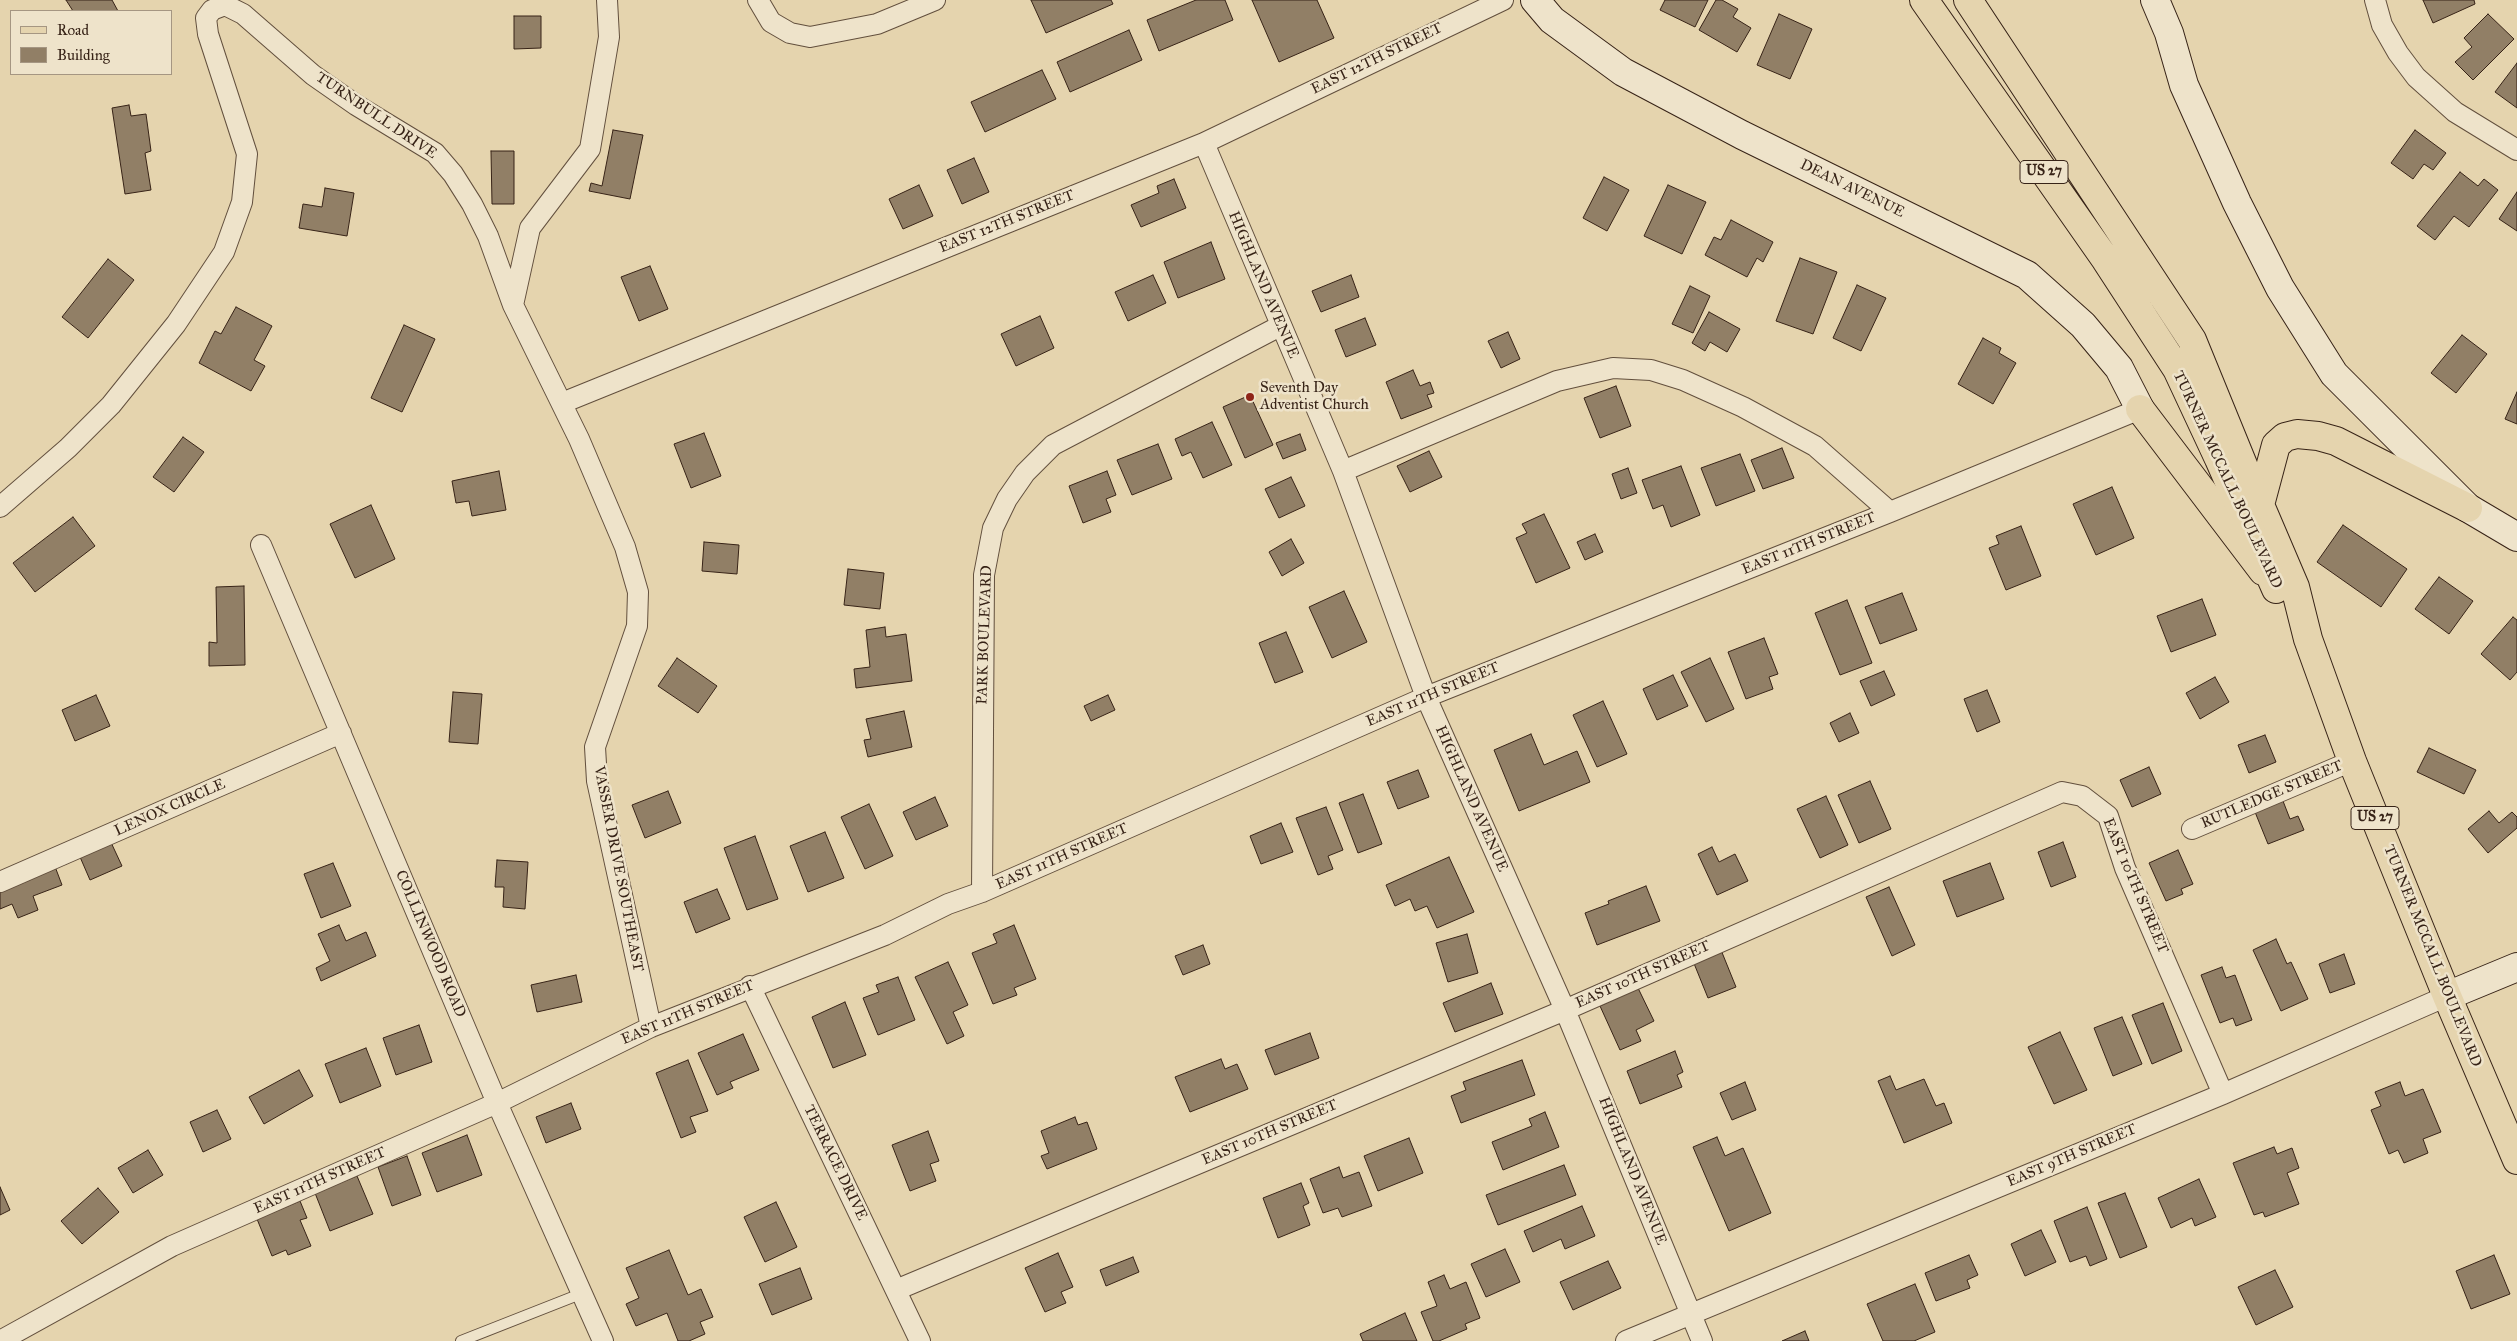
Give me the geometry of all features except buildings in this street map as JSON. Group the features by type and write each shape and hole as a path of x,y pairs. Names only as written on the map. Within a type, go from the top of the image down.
{"main road":[{"name":"DEAN AVENUE","path":"1535,0 1552,20 1623,72 1742,135 2027,275 2083,325 2119,368 2140,409"},
{"name":"TURNER MCCALL BOULEVARD","path":"1924,0 2106,260 2177,369 2276,589 2308,639"},
{"name":"TURNER MCCALL BOULEVARD","path":"1968,0 2192,340 2295,587 2308,639 2352,761 2447,996 2517,1160"},
{"path":"2155,0 2169,33 2184,84 2202,128 2237,204 2285,296 2334,374 2468,508"},
{"path":"2166,0 2169,33"},
{"path":"2140,409 2276,589"},
{"path":"2260,505 2276,445 2285,437 2297,434 2318,436 2336,441 2468,508 2517,537"},
{"name":"EAST 9TH STREET","path":"2447,996 2517,967"}],"street":[{"path":"513,305 530,228 590,149 609,37 607,0"},
{"path":"758,0 771,22 790,33 810,37 877,24 935,0"},
{"name":"EAST 12TH STREET","path":"562,402 1204,143 1477,5 1503,0"},
{"path":"2375,0 2382,25 2398,53 2416,77 2455,112 2517,150"},
{"name":"TURNBULL DRIVE","path":"0,506 68,448 111,405 176,324 224,252 242,202 247,154 208,34 206,18 212,10 225,5 243,14 312,75 356,105 435,153 453,174 472,204 488,236 513,305 562,402"},
{"name":"HIGHLAND AVENUE","path":"1204,143 1343,471 1426,697 1565,1010 1702,1341"},
{"name":"PARK BOULEVARD","path":"982,892 984,575 993,528 1007,499 1026,473 1052,445 1280,326"},
{"path":"1343,471 1557,382 1613,368 1651,370 1683,380 1743,406 1814,446 1890,512"},
{"name":"VASSER DRIVE SOUTHEAST","path":"562,402 625,547 638,592 637,626 596,747 598,781 651,1027"},
{"name":"EAST 11TH STREET","path":"0,1341 172,1246 498,1103 651,1027 750,986 885,935 948,904 982,892 1426,697 1890,512 2140,409"},
{"name":"COLLINWOOD ROAD","path":"261,545 498,1103 583,1293 602,1341"},
{"name":"LENOX CIRCLE","path":"0,882 341,733"},
{"name":"RUTLEDGE STREET","path":"2192,830 2352,761"},
{"name":"EAST 10TH STREET","path":"896,1290 1565,1010 2062,792 2082,796 2108,816 2125,868 2222,1094"},
{"name":"TERRACE DRIVE","path":"750,986 920,1341"},
{"name":"EAST 9TH STREET","path":"1626,1341 2222,1094 2447,996"}],"lane":[{"path":"460,1341 583,1293"}],"place":[{"name":"Seventh Day Adventist Church","path":"1250,397"}]}
